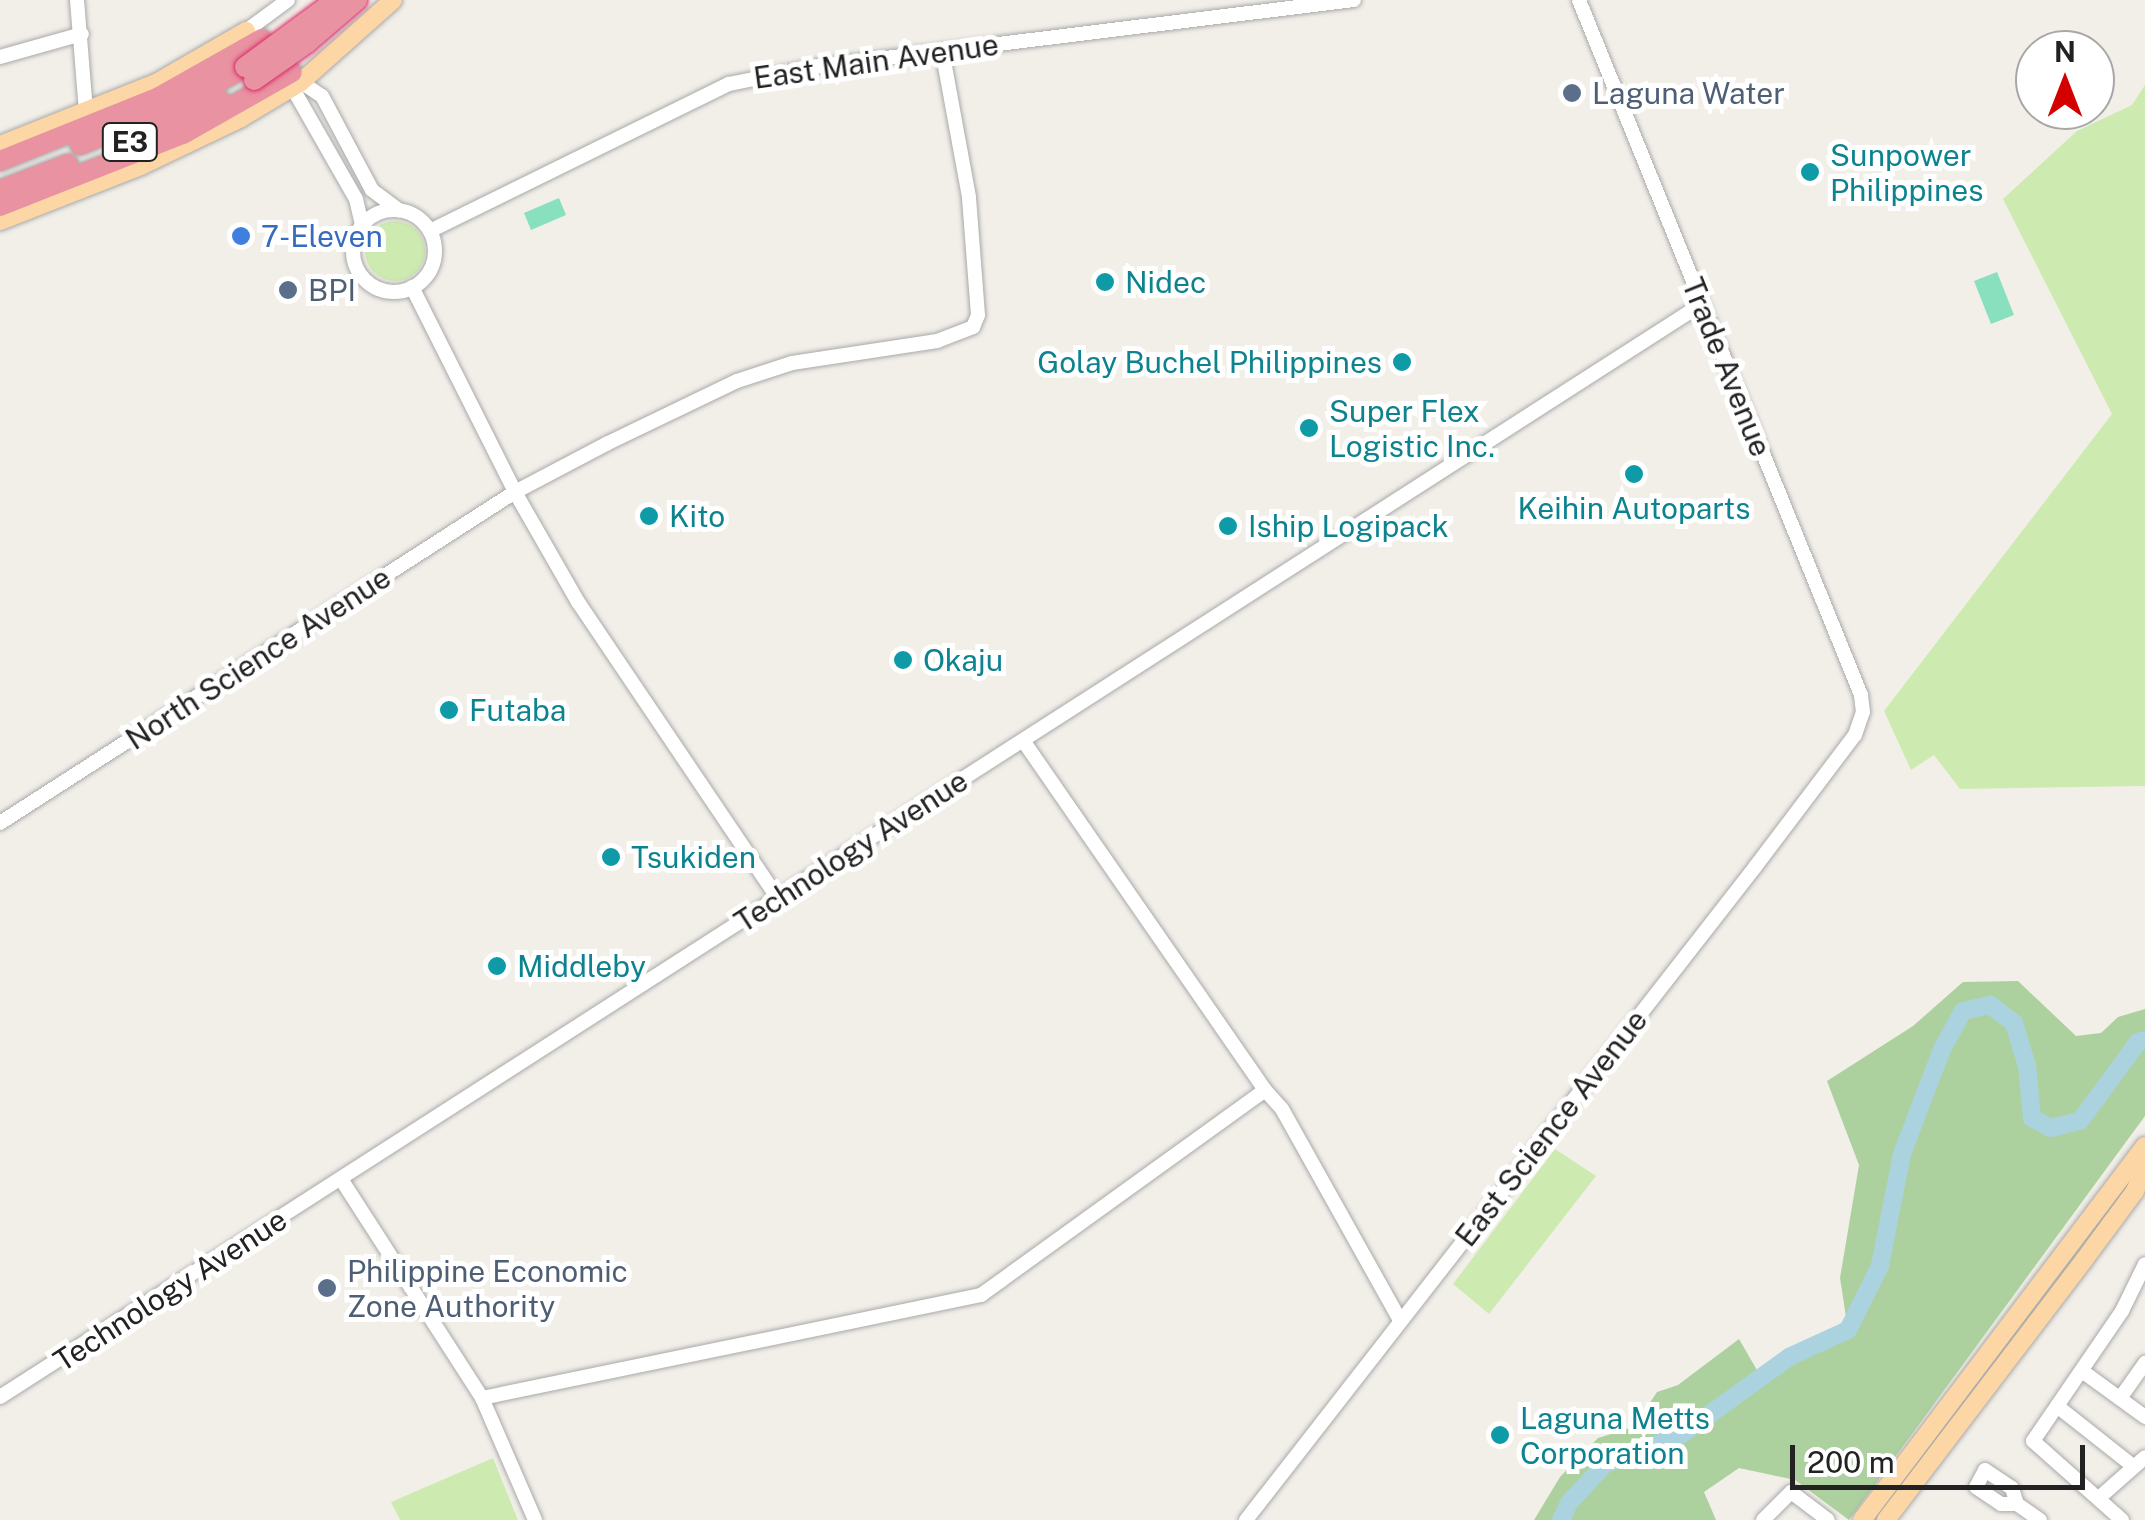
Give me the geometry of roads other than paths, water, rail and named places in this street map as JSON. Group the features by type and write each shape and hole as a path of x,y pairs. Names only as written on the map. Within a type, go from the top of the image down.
{"highway":[{"name":"E3","path":"0,176 250,74 336,0"},
{"name":"E3","path":"0,190 157,130 307,43 357,0"},
{"path":"0,162 146,103 254,39"},
{"path":"0,206 183,134 292,80"}],"main road":[{"path":"0,221 180,149 292,80 393,0"},
{"path":"0,145 254,39 292,80"},
{"path":"1862,1520 2145,1146"},
{"path":"1886,1520 2135,1191 2145,1167"}],"street":[{"path":"77,0 86,112"},
{"path":"254,39 288,0"},
{"name":"East Main Avenue","path":"430,231 729,84 813,67 1354,0"},
{"name":"Trade Avenue","path":"1579,0 1861,695 1862,712 1855,735"},
{"path":"0,57 82,34"},
{"name":"North Science Avenue","path":"0,824 515,492 737,381 792,363 937,341 972,328 978,315 969,197 942,50"},
{"path":"292,80 322,96 372,190 399,210 417,217 430,231 435,251 433,264 412,287 385,290 366,280 353,251 362,226 376,214 399,210"},
{"path":"292,80 356,199 362,226"},
{"path":"412,287 515,492 578,602 778,898"},
{"name":"Technology Avenue","path":"0,1397 1702,304"},
{"name":"East Science Avenue","path":"1246,1520 1855,735"},
{"path":"1023,742 1282,1109 1400,1320"},
{"path":"482,1398 981,1294 1266,1090"},
{"path":"341,1179 482,1398 535,1520"},
{"path":"2122,1520 2100,1497 2035,1446 2034,1436 2122,1312 2145,1264"},
{"path":"2120,1397 2145,1362"},
{"path":"2082,1370 2145,1417"},
{"path":"2057,1406 2139,1462 2100,1497"},
{"path":"1762,1520 1791,1492 1828,1520"},
{"path":"2017,1504 2040,1520"}],"waterway":[{"path":"1561,1520 1569,1503 1605,1464 1681,1435 1789,1357 1848,1330 1880,1266 1902,1154 1942,1049 1963,1011 1990,1005 2014,1023 2027,1066 2032,1118 2051,1128 2080,1121 2138,1042 2145,1040"}],"place":[{"name":"Laguna Water","path":"1572,93"},
{"name":"Sunpower Philippines","path":"1810,172"},
{"name":"7-Eleven","path":"241,236"},
{"name":"Nidec","path":"1105,282"},
{"name":"BPI","path":"288,290"},
{"name":"Golay Buchel Philippines","path":"1402,362"},
{"name":"Super Flex Logistic Inc.","path":"1309,428"},
{"name":"Keihin Autoparts","path":"1634,474"},
{"name":"Kito","path":"649,516"},
{"name":"Iship Logipack","path":"1228,526"},
{"name":"Okaju","path":"903,660"},
{"name":"Futaba","path":"449,710"},
{"name":"Tsukiden","path":"611,857"},
{"name":"Middleby","path":"497,966"},
{"name":"Philippine Economic Zone Authority","path":"327,1288"},
{"name":"Laguna Metts Corporation","path":"1500,1435"}]}
